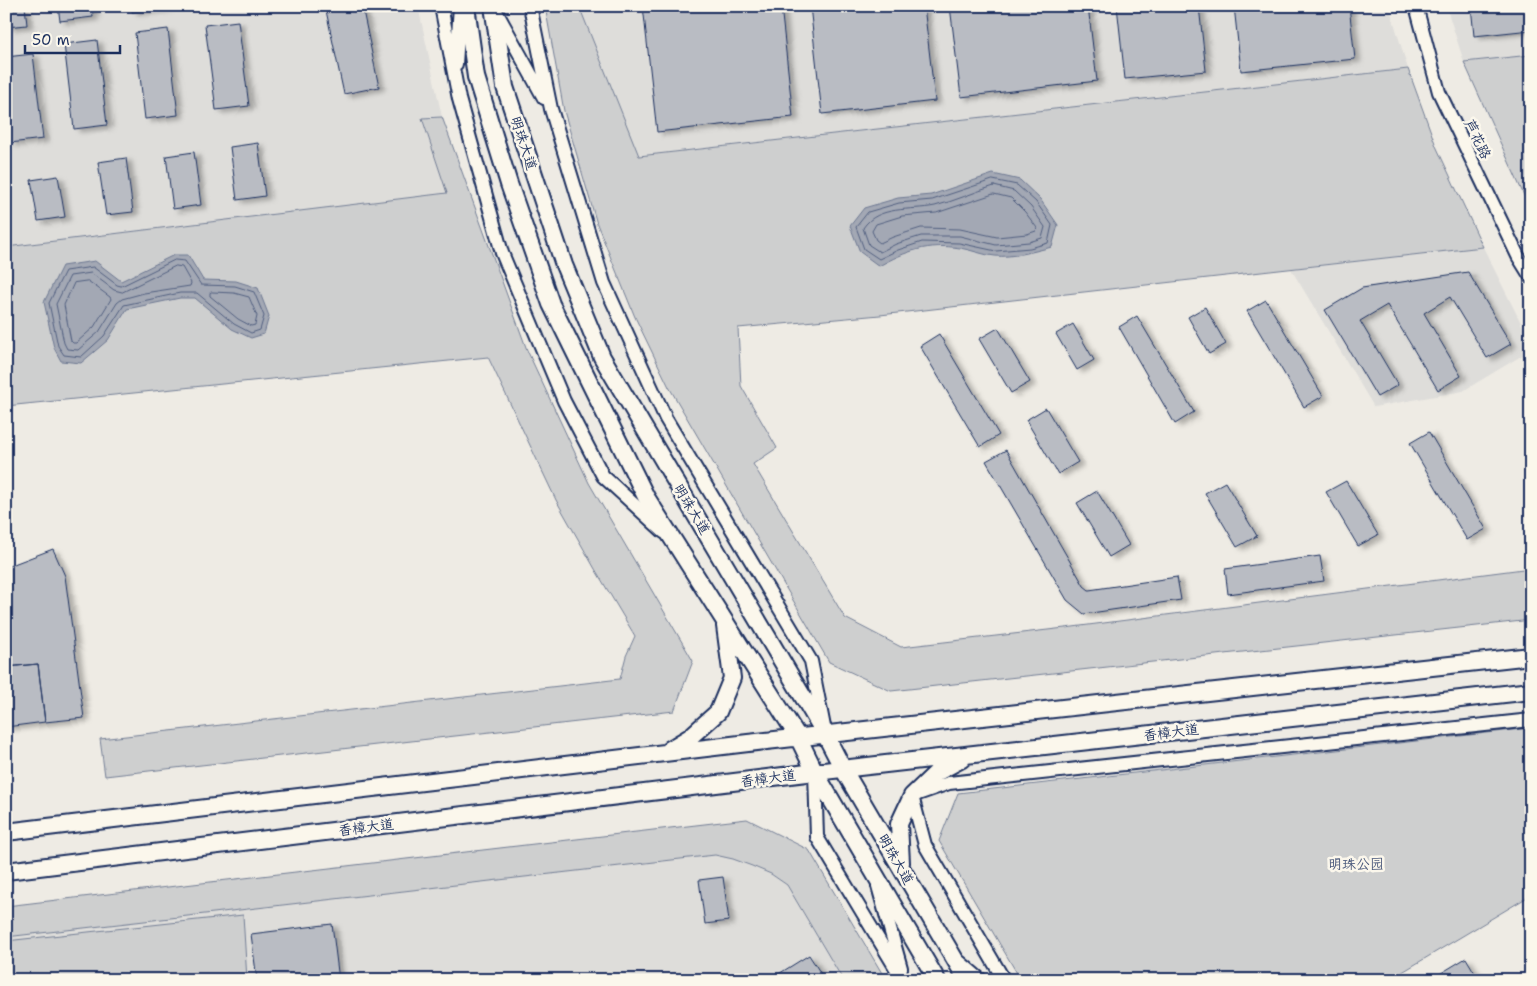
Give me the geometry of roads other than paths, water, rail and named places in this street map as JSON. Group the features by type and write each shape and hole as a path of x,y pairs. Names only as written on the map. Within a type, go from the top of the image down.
{"main road":[{"name":"明珠大道","path":"466,6 476,78 509,184 551,304 646,497 798,737 815,772 938,980"},
{"name":"明珠大道","path":"493,6 505,87 564,265 602,357 825,734 967,980"},
{"path":"662,753 690,737 718,712 732,678 724,621"},
{"path":"6,832 798,737 1531,656"},
{"name":"香樟大道","path":"6,871 815,772 1531,691"},
{"path":"901,868 899,824 912,796 936,773 969,756"}],"street":[{"path":"441,6 459,99 502,253 564,401 603,476 674,542"},
{"path":"455,81 460,6"},
{"path":"493,6 551,109"},
{"path":"530,6 551,109 604,283 666,420 812,661 825,734"},
{"name":"芦花路","path":"1416,6 1438,92 1518,256 1531,278"},
{"path":"1004,980 925,846 912,796 949,783 1531,720"},
{"path":"815,772 817,837 903,980"},
{"path":"874,872 903,980"},
{"path":"954,957 981,980"}],"water":[{"path":"993,174 1020,180 1040,199 1058,225 1052,247 1009,256 986,255 960,248 927,248 908,252 879,266 860,252 850,226 864,208 898,198 931,195"},
{"path":"174,255 188,255 203,280 236,281 258,288 269,316 264,334 251,338 232,329 195,298 180,298 127,309 108,340 81,363 61,361 54,348 44,302 62,266 95,261 121,281"}],"park label":[{"name":"明珠公园","path":"1356,864"}]}
